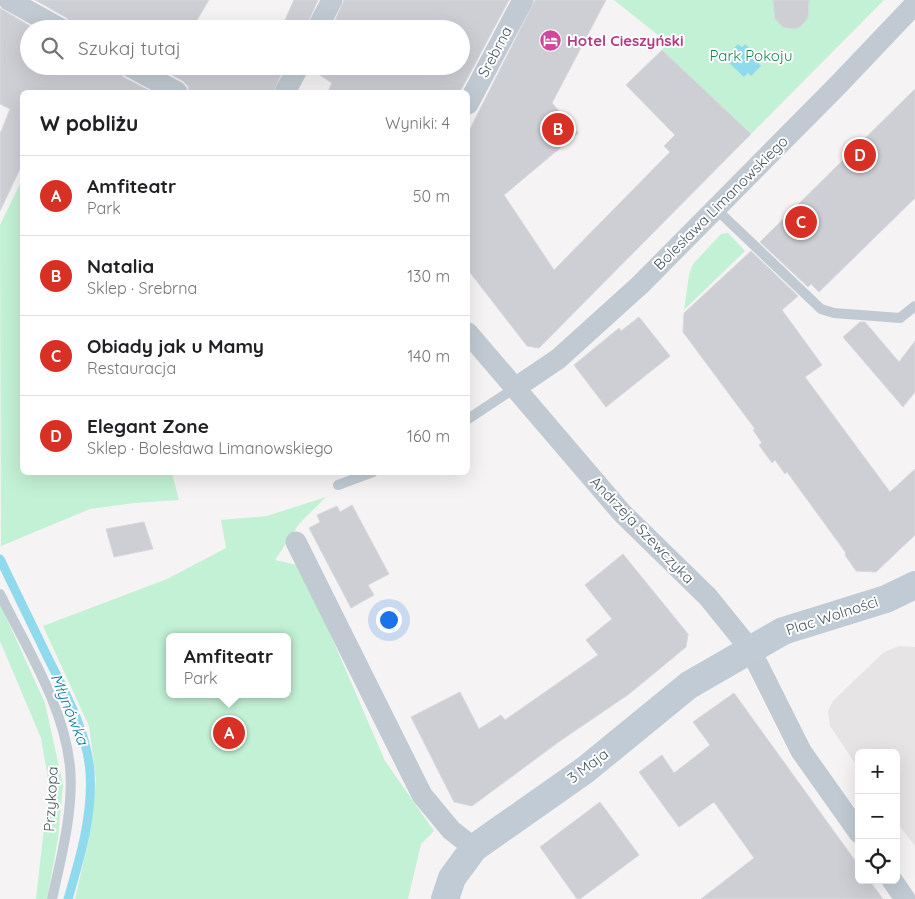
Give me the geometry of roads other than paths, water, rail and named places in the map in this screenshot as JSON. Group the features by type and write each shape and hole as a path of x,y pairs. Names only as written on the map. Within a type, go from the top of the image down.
{"street":[{"path":"9,0 45,20"},
{"path":"322,20 332,0"},
{"name":"Srebrna","path":"470,100 523,0"},
{"name":"Bolesława Limanowskiego","path":"515,388 558,359 640,285 716,210 915,4"},
{"path":"146,75 173,90"},
{"path":"286,90 294,75"},
{"name":"Andrzeja Szewczyka","path":"470,335 622,513 708,597 750,649 801,751 855,827"},
{"path":"296,542 422,795 451,830 474,848"},
{"name":"Plac Wolności","path":"750,649 783,631 886,598 915,585"},
{"name":"3 Maja","path":"445,899 452,878 474,848 585,770 689,685 750,649"},
{"path":"895,884 905,899"}],"lane":[{"path":"716,210 821,309 834,313 900,318 915,306"},
{"path":"470,418 515,388"},
{"path":"338,485 365,475"},
{"name":"Przykopa","path":"0,594 53,702 64,734 70,768 67,823 52,899"}],"water":[{"path":"738,44 742,47 745,44 761,60 758,63 761,66 751,76 748,73 744,77 728,62 732,58 728,54"}],"waterway":[{"name":"Młynówka","path":"0,559 68,699 85,742 90,772 90,804 81,852 68,899"}],"place":[{"name":"Hotel Cieszyński","path":"551,41"},
{"name":"Natalia","path":"558,129"},
{"name":"Elegant Zone","path":"860,155"},
{"name":"Obiady jak u Mamy","path":"801,222"},
{"name":"Amfiteatr","path":"229,733"}],"park label":[{"name":"Park Pokoju","path":"751,56"}]}
